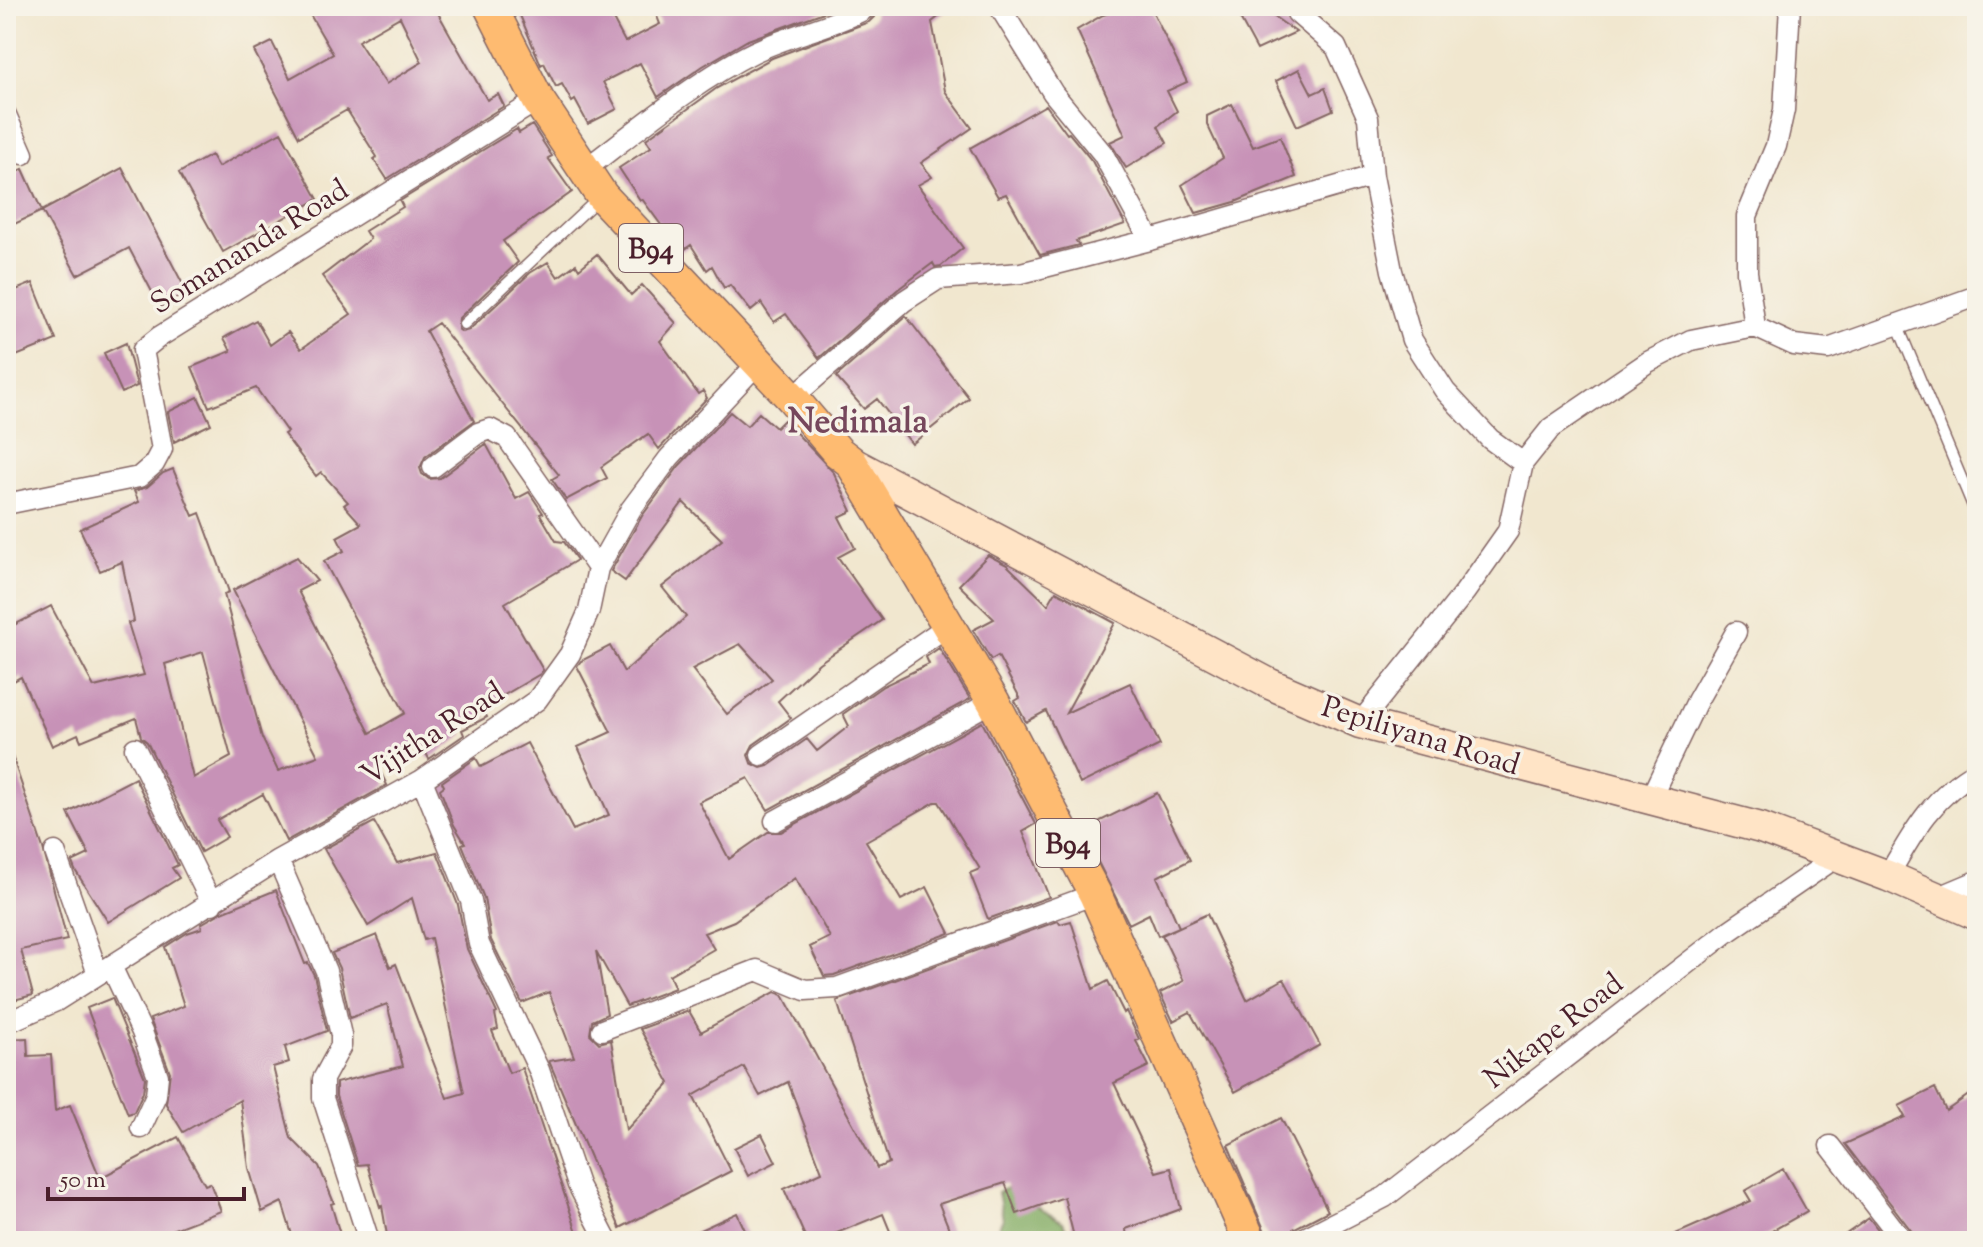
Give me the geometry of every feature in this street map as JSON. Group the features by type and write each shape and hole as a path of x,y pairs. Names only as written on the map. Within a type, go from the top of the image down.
{"main road":[{"name":"B94","path":"490,6 538,100 592,183 792,398 838,452 851,462 993,701 1095,894 1243,1239"},
{"name":"Pepiliyana Road","path":"851,462 1270,684 1360,723 1761,828 1888,876 1977,915"}],"street":[{"path":"999,6 1053,93 1103,154 1150,240"},
{"path":"1755,327 1747,272 1747,216 1776,146 1784,110 1790,6"},
{"path":"1300,8 1336,47 1368,118 1373,176 1392,271 1412,340 1445,391 1490,439 1523,463"},
{"path":"592,183 676,101 754,52 835,24 863,10"},
{"name":"Somananda Road","path":"6,504 139,477 154,464 162,449 143,350 173,328 538,100"},
{"path":"6,115 23,154"},
{"path":"792,398 904,301 938,279 1021,273 1150,240 1373,176"},
{"path":"1360,723 1465,592 1508,531 1523,463 1551,428 1648,362 1691,340 1755,327 1794,345 1828,349 1977,296"},
{"name":"Vijitha Road","path":"6,1023 56,1001 278,860 422,780 537,700 570,654 589,611 598,568 631,509 669,458 758,363"},
{"path":"433,467 478,433 490,429 507,438 598,568"},
{"path":"761,755 949,625"},
{"path":"1650,799 1697,701 1736,632"},
{"path":"775,821 993,701"},
{"path":"135,748 212,904"},
{"path":"1888,876 1919,823 1955,783 1977,771"},
{"path":"422,780 471,901 479,944 539,1070 578,1185 607,1241"},
{"path":"55,852 105,970 142,1032 158,1076 156,1095 141,1128"},
{"name":"Nikape Road","path":"1299,1241 1385,1197 1729,931 1838,856"},
{"path":"278,860 326,971 341,1046 323,1079 323,1098 369,1241"},
{"path":"1939,897 1977,881"},
{"path":"602,1030 757,970 805,990 837,988 1095,894"},
{"path":"1830,1146 1903,1241"}],"lane":[{"path":"464,324 592,183"},
{"path":"1897,324 1975,511"}],"green space":[{"path":"1017,1183 1023,1199 1063,1222 1071,1241 991,1241 1003,1219 998,1192"}],"building":[{"path":"305,6 434,6 487,100 498,94 504,106 387,179 347,110 299,137 254,51 272,42 290,78 333,54","holes":["400,17 422,62 386,84 358,41"]},
{"path":"516,6 606,6 625,42 660,24 653,6 840,6 748,40 658,97 640,63 603,82 617,109 588,124 575,100 572,102 562,84 556,87 544,63 541,65"},
{"path":"875,6 952,6 932,22 945,91 972,128 921,163 932,177 918,185 963,248 941,266 935,267 933,263 897,290 819,358 786,314 774,322 761,303 751,311 730,285 724,288 712,266 707,270 691,245 681,252 619,168 651,147 646,139 717,88 772,58 869,22 874,17"},
{"path":"1130,6 1150,6 1187,82 1167,91 1177,111 1158,126 1167,143 1126,168 1110,142 1125,135 1077,30 1103,15"},
{"path":"1259,6 1296,32 1257,50 1238,15"},
{"path":"1299,69 1312,94 1325,88 1333,110 1297,126 1276,81"},
{"path":"1232,104 1253,147 1280,137 1296,177 1235,202 1196,213 1182,185 1223,158 1207,124 1207,116"},
{"path":"1046,105 1092,161 1125,224 1076,241 1079,245 1040,255 1006,194 998,197 970,148"},
{"path":"532,125 552,156 548,158 572,192 503,241 518,262 459,318 458,329 462,332 469,330 530,273 548,262 558,277 576,264 579,269 597,254 631,295 642,285 676,323 660,341 698,394 703,391 707,398 659,449 648,434 601,467 607,478 566,500 552,479 559,475 438,323 426,331 474,421 425,457 420,468 422,474 429,479 440,478 486,444 516,499 529,492 556,541 564,542 577,560 505,603 543,670 482,708 487,717 462,730 464,735 429,759 421,743 378,767 387,785 286,841 263,794 217,820 227,837 201,852 147,742 141,737 136,718 81,741 78,734 52,746 21,677 6,685 6,629 51,606 94,687 144,675 128,623 134,621 122,562 100,571 80,529 139,502 134,491 147,487 163,473 173,469 193,516 200,513 229,592 224,594 262,738 278,771 318,756 233,590 297,557 317,581 298,591 370,733 405,713 324,561 344,551 337,537 361,524 344,505 348,502 321,472 316,476 284,434 287,432 256,388 209,407 192,367 231,351 224,338 256,320 270,345 288,332 301,349 351,314 322,276 370,239 365,231 403,207 400,201 517,129 519,133","holes":["203,652 231,757 193,778 165,664"]},
{"path":"281,132 318,199 223,252 179,173 211,155 218,167"},
{"path":"122,168 187,292 160,307 129,248 77,275 42,211"},
{"path":"23,169 42,211 6,228 6,178"},
{"path":"33,283 56,340 6,360 6,294"},
{"path":"906,316 969,398 912,444 877,399 864,409 836,377"},
{"path":"126,343 137,386 122,393 104,353"},
{"path":"198,397 211,424 174,442 168,412"},
{"path":"730,412 747,426 759,413 776,428 784,420 834,473 852,511 839,517 855,548 838,557 882,620 819,663 778,701 791,718 753,745 748,755 751,763 761,768 768,766 807,739 817,751 849,726 843,714 883,686 929,664 926,657 939,648 970,699 768,810 748,778 699,802 729,859 768,832 781,832 982,722 1036,824 1023,832 1049,897 988,919 970,873 980,869 939,802 935,802 866,841 901,900 927,887 950,933 824,976 810,947 830,937 795,878 734,921 704,933 714,949 669,975 675,988 627,1006 596,951 607,1014 592,1021 590,1034 599,1043 611,1040 626,1130 670,1083 640,1029 689,1011 701,1032 775,992 783,995 877,1168 889,1163 837,1001 1058,921 1060,924 1071,921 1093,989 1108,981 1139,1039 1136,1041 1149,1066 1114,1083 1156,1172 1171,1168 1181,1209 1126,1229 1127,1241 1075,1241 1064,1197 1017,1214 1005,1183 939,1204 954,1241 894,1241 883,1214 834,1234 836,1241 807,1241 784,1189 822,1172 788,1082 760,1096 744,1067 693,1096 731,1171 620,1228 549,1061 574,1057 549,992 522,1003 491,940 484,898 462,844 465,843 454,825 440,789 444,786 442,782 476,758 481,767 527,743 573,830 609,815 578,747 611,732 577,666 610,646 624,672 686,617 662,587 722,540 683,502 625,581 611,571 642,516 679,466","holes":["740,644 772,679 727,714 692,669"]},
{"path":"988,555 1007,565 1048,605 1056,591 1115,623 1066,713 1130,683 1160,745 1080,784 1046,711 1026,722 1015,701 1020,698 998,656 991,660 973,630 994,619 959,585"},
{"path":"6,750 10,750 43,848 67,940 21,950 33,995 6,1002"},
{"path":"135,778 178,865 172,868 179,878 108,922 72,862 89,854 68,813"},
{"path":"1157,793 1190,860 1157,877 1179,927 1158,936 1149,914 1129,924 1082,830"},
{"path":"374,822 397,863 437,852 458,905 467,949 497,1013 498,1029 492,1031 509,1073 522,1068 580,1241 388,1241 382,1206 367,1164 358,1165 336,1096 336,1083 403,1066 387,1004 350,1018 339,968 332,953 377,935 390,967 396,964 447,1098 464,1093 431,938 424,940 412,898 368,926 324,849"},
{"path":"276,890 305,964 308,963 314,975 327,1031 285,1047 289,1062 273,1067 291,1138 319,1166 334,1203 331,1204 342,1241 294,1241 282,1202 262,1212 249,1168 240,1100 183,1132 166,1104 170,1072 150,1019 184,1006 165,947 187,933 202,928 201,924 222,912"},
{"path":"1207,914 1247,1000 1284,979 1320,1045 1235,1092 1190,1012 1173,1021 1160,993 1184,981 1162,935"},
{"path":"112,998 145,1078 143,1092 134,1112 128,1114 87,1008"},
{"path":"27,1038 28,1056 51,1055 55,1111 70,1105 100,1178 178,1137 205,1185 210,1183 221,1211 143,1241 6,1241 6,1115 10,1115 6,1039"},
{"path":"1935,1088 1946,1111 1977,1089 1977,1241 1916,1241 1845,1144 1905,1117 1899,1106"},
{"path":"1281,1118 1328,1211 1293,1229 1286,1241 1269,1241 1228,1145"},
{"path":"762,1134 776,1162 748,1176 734,1148"},
{"path":"1783,1169 1807,1211 1754,1241 1660,1241 1751,1201 1745,1191"},
{"path":"737,1213 750,1241 676,1241"},
{"path":"1869,1218 1887,1241 1836,1241"}],"district":[{"name":"Nedimala","path":"858,420"}]}
